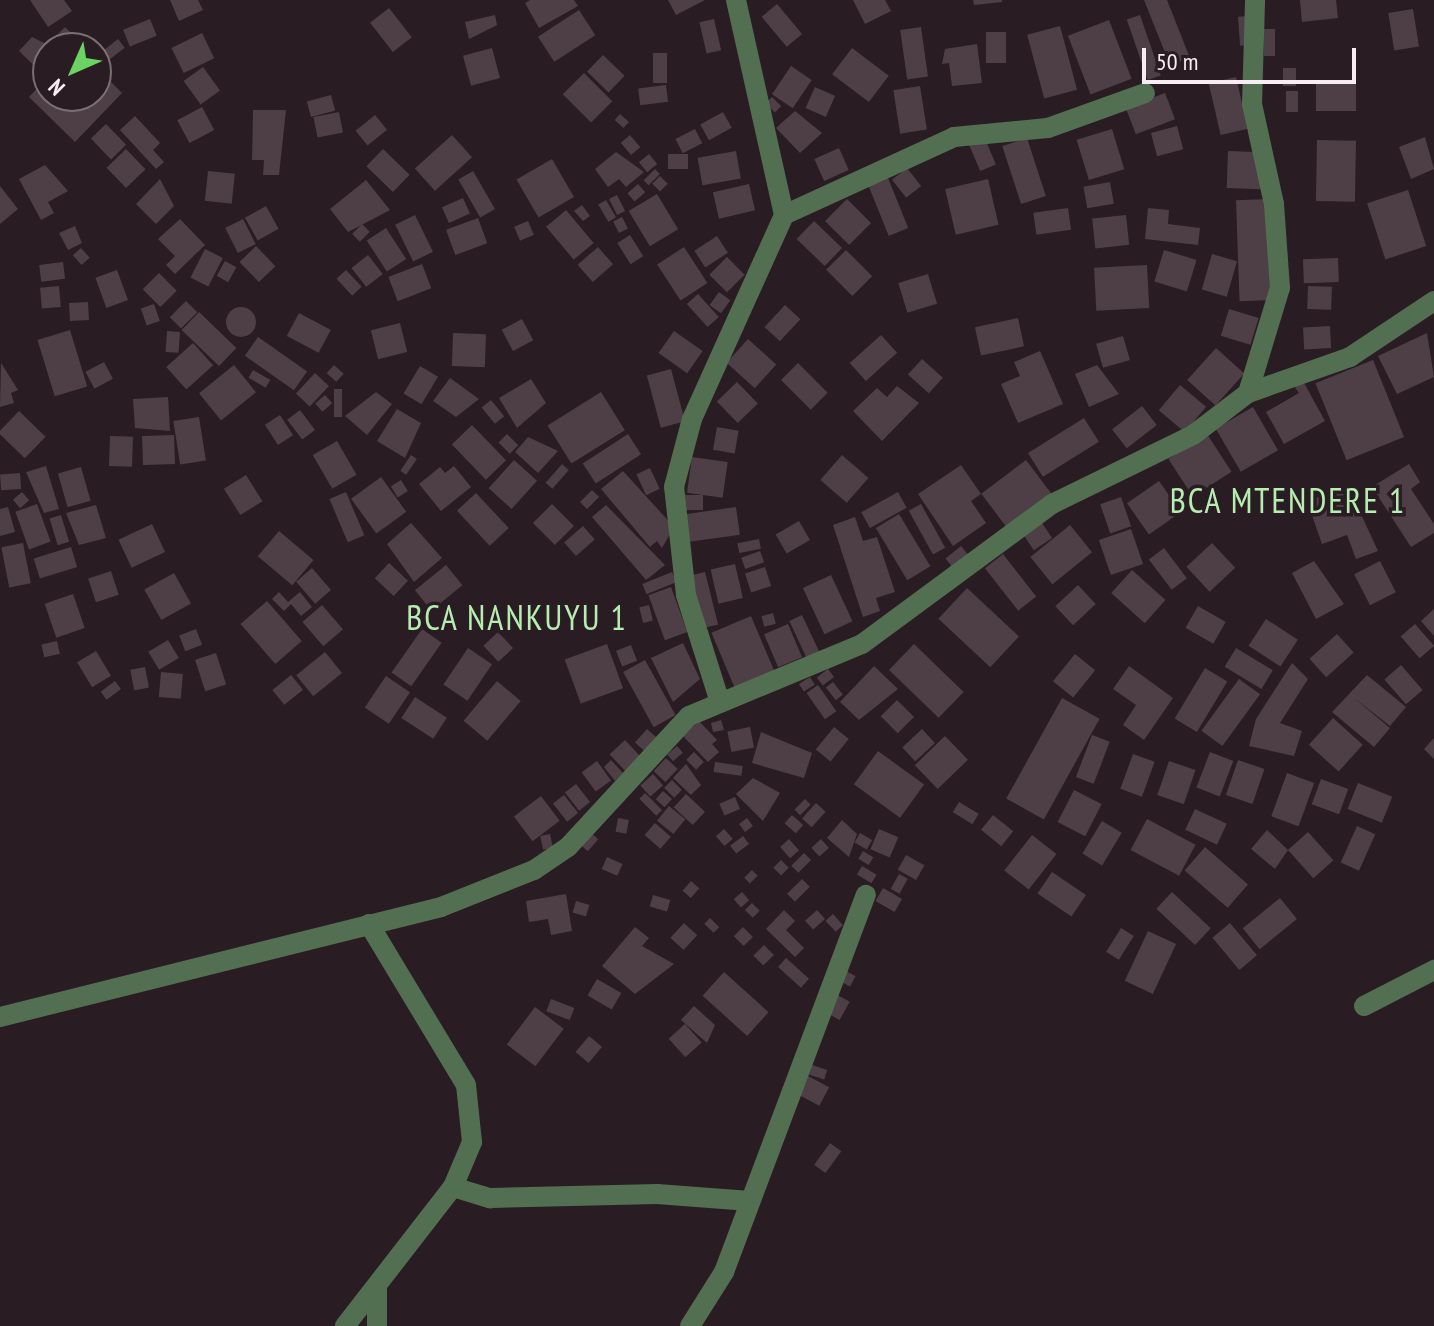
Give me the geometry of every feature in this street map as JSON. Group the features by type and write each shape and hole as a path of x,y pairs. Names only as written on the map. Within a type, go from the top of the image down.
{"street":[{"path":"719,699 686,595 674,487 692,419 784,215 736,0"},
{"path":"1248,393 1280,288 1274,204 1252,104 1255,0"},
{"path":"784,215 954,137 1048,128 1145,93"},
{"path":"0,1017 441,907 554,858 681,722 719,699 862,644 999,536 1193,435 1248,393 1332,366 1434,301"},
{"path":"690,1326 724,1272 866,895"},
{"path":"345,1326 377,1290 453,1187 472,1142 466,1085 369,924"},
{"path":"1364,1006 1434,970"},
{"path":"453,1187 490,1198 657,1194 750,1201"},
{"path":"377,1290 377,1326"}],"building":[{"path":"30,0 64,0 72,11 48,27"},
{"path":"170,0 198,0 203,10 179,21"},
{"path":"530,0 574,0 578,6 539,28 525,3"},
{"path":"668,0 705,0 676,15"},
{"path":"853,0 885,0 891,11 865,24"},
{"path":"973,0 1002,0 1002,2 974,5"},
{"path":"1144,0 1167,0 1190,58 1170,65"},
{"path":"1300,0 1336,0 1338,18 1302,22"},
{"path":"777,4 802,34 787,47 762,17"},
{"path":"389,8 412,37 393,52 370,23"},
{"path":"1413,9 1419,47 1394,50 1388,13"},
{"path":"579,10 595,35 554,62 538,37"},
{"path":"495,15 497,25 469,39 465,22"},
{"path":"1140,15 1161,76 1148,80 1127,20"},
{"path":"1248,16 1250,45 1240,46 1238,17"},
{"path":"150,19 157,36 130,47 123,30"},
{"path":"714,19 721,50 707,54 699,22"},
{"path":"1109,20 1132,79 1090,95 1068,36"},
{"path":"1060,26 1077,90 1044,99 1027,35"},
{"path":"921,27 928,77 907,79 900,30"},
{"path":"1264,29 1275,29 1275,56 1264,56"},
{"path":"986,32 1006,32 1006,63 986,63"},
{"path":"202,33 214,58 184,73 171,48"},
{"path":"32,37 32,64 19,51"},
{"path":"118,39 125,48 112,58 112,44"},
{"path":"977,44 982,83 952,86 949,63 942,64 945,49"},
{"path":"492,48 500,78 471,86 463,56"},
{"path":"852,48 889,76 869,102 832,74"},
{"path":"653,53 667,53 667,83 653,83"},
{"path":"603,55 625,76 609,92 587,72"},
{"path":"791,66 812,80 793,108 772,94"},
{"path":"203,67 220,90 201,105 184,81"},
{"path":"1283,68 1296,68 1296,86 1283,86"},
{"path":"584,73 612,101 591,122 563,94"},
{"path":"1236,77 1248,129 1221,135 1209,83"},
{"path":"1316,81 1356,81 1356,111 1316,111"},
{"path":"112,83 122,93 112,103"},
{"path":"666,85 668,102 640,105 638,88"},
{"path":"920,86 927,129 900,134 893,90"},
{"path":"815,87 835,96 826,117 806,108"},
{"path":"1286,91 1298,91 1298,112 1286,112"},
{"path":"1165,93 1175,119 1136,134 1126,108"},
{"path":"331,95 335,110 311,117 307,101"},
{"path":"772,97 781,106 775,113 766,103"},
{"path":"202,107 214,130 189,143 177,120"},
{"path":"253,110 286,110 279,175 263,175 264,160 252,160"},
{"path":"795,111 822,133 800,153 776,128"},
{"path":"44,112 104,112 75,142"},
{"path":"339,112 343,133 317,138 313,117"},
{"path":"723,112 732,128 709,140 700,125"},
{"path":"620,114 629,122 624,128 615,120"},
{"path":"375,115 387,130 368,145 356,131"},
{"path":"135,116 160,143 153,150 164,162 156,169 120,130"},
{"path":"106,124 126,145 111,159 91,139"},
{"path":"1177,126 1183,149 1157,156 1151,133"},
{"path":"695,129 702,143 683,153 675,139"},
{"path":"1112,129 1124,169 1089,180 1077,140"},
{"path":"983,134 996,164 980,171 967,141"},
{"path":"452,135 472,157 435,191 415,168"},
{"path":"630,135 640,147 631,155 621,143"},
{"path":"1425,137 1434,169 1411,179 1399,147"},
{"path":"1027,138 1046,196 1021,204 1002,146"},
{"path":"1317,140 1356,141 1355,202 1316,201"},
{"path":"839,148 849,170 824,181 814,159"},
{"path":"126,149 145,169 126,188 107,168"},
{"path":"383,149 410,175 393,192 366,166"},
{"path":"736,151 741,179 702,185 698,158"},
{"path":"1228,151 1263,152 1262,189 1227,188"},
{"path":"616,152 644,172 626,187 619,179 608,187 595,169"},
{"path":"649,154 657,164 647,172 639,162"},
{"path":"668,154 688,154 688,169 668,169"},
{"path":"552,159 574,197 538,218 516,180"},
{"path":"45,165 68,191 48,202 54,213 41,220 19,179"},
{"path":"907,168 921,186 906,198 892,180"},
{"path":"655,169 660,174 649,185 644,180"},
{"path":"208,171 235,174 232,204 205,201"},
{"path":"473,171 495,209 480,218 458,180"},
{"path":"660,176 668,184 660,192 652,184"},
{"path":"888,178 908,228 889,236 869,186"},
{"path":"160,179 174,206 156,224 136,204"},
{"path":"988,179 999,225 956,235 945,189"},
{"path":"366,180 390,210 348,232 330,209"},
{"path":"1110,182 1114,204 1087,208 1083,187"},
{"path":"638,184 645,192 635,201 627,193"},
{"path":"749,184 755,210 719,219 713,192"},
{"path":"0,186 18,209 0,224"},
{"path":"1408,190 1426,246 1385,259 1367,203"},
{"path":"657,194 678,229 650,246 629,211"},
{"path":"617,195 625,211 617,215 609,199"},
{"path":"463,198 470,214 449,223 442,207"},
{"path":"847,199 871,223 849,245 825,221"},
{"path":"1270,199 1274,300 1240,301 1236,200"},
{"path":"606,200 616,217 608,222 598,204"},
{"path":"582,205 590,216 583,221 574,211"},
{"path":"266,206 279,229 258,240 245,218"},
{"path":"1068,208 1071,230 1036,235 1033,213"},
{"path":"1148,208 1169,210 1168,224 1200,228 1198,245 1145,239"},
{"path":"566,210 594,243 574,260 546,227"},
{"path":"415,215 433,252 413,261 395,225"},
{"path":"1126,215 1129,245 1095,248 1092,219"},
{"path":"622,217 628,229 619,233 613,222"},
{"path":"478,218 487,243 455,255 446,230"},
{"path":"180,219 205,245 175,274 166,265 175,256 158,239"},
{"path":"243,219 256,244 238,253 225,228"},
{"path":"528,221 534,235 520,241 514,227"},
{"path":"814,221 842,248 825,266 797,239"},
{"path":"362,224 370,232 360,242 352,234"},
{"path":"75,226 82,243 68,250 59,233"},
{"path":"386,228 406,259 387,272 367,241"},
{"path":"630,235 643,256 631,264 617,243"},
{"path":"717,236 728,253 705,267 694,251"},
{"path":"256,246 275,266 259,282 239,262"},
{"path":"598,247 613,264 593,282 578,265"},
{"path":"684,247 707,283 681,300 657,264"},
{"path":"81,248 90,258 82,265 73,255"},
{"path":"205,249 223,258 208,287 190,278"},
{"path":"846,250 872,276 852,296 826,270"},
{"path":"1164,250 1197,260 1187,291 1154,282"},
{"path":"1212,254 1237,261 1227,297 1202,290"},
{"path":"368,255 383,274 366,287 351,268"},
{"path":"727,257 745,275 727,292 709,275"},
{"path":"1338,258 1339,282 1304,283 1303,259"},
{"path":"225,261 236,267 228,282 217,276"},
{"path":"63,262 65,279 41,282 39,265"},
{"path":"422,264 431,288 398,301 388,277"},
{"path":"1147,265 1149,308 1096,311 1094,268"},
{"path":"117,270 128,300 106,308 95,278"},
{"path":"346,270 362,287 352,296 336,279"},
{"path":"159,273 177,291 160,307 143,289"},
{"path":"928,274 937,304 907,313 898,283"},
{"path":"59,286 61,307 42,309 40,288"},
{"path":"1308,286 1332,287 1331,310 1307,309"},
{"path":"719,292 730,300 721,313 710,305"},
{"path":"698,294 719,317 708,327 687,304"},
{"path":"186,301 197,312 181,329 170,317"},
{"path":"88,302 89,320 70,321 69,303"},
{"path":"154,304 160,321 147,326 141,309"},
{"path":"785,305 800,319 780,341 765,327"},
{"path":"241,307 247,308 255,316 255,328 247,336 241,337 235,336 227,328 226,322 227,316 235,308"},
{"path":"1229,309 1259,318 1250,345 1221,336"},
{"path":"199,312 236,348 219,366 182,330"},
{"path":"299,313 331,330 319,353 287,336"},
{"path":"1018,318 1024,346 981,356 975,327"},
{"path":"522,319 533,340 513,351 502,330"},
{"path":"400,323 407,352 378,359 371,330"},
{"path":"1330,326 1331,348 1304,349 1303,327"},
{"path":"70,330 87,386 55,396 37,340"},
{"path":"167,331 180,332 179,353 166,352"},
{"path":"674,331 703,351 687,373 659,353"},
{"path":"453,333 486,334 485,367 452,366"},
{"path":"1427,333 1434,377 1397,394 1378,356"},
{"path":"881,335 897,353 866,381 850,363"},
{"path":"1123,336 1130,360 1103,368 1096,344"},
{"path":"258,337 307,371 294,390 245,356"},
{"path":"748,339 776,364 755,388 727,363"},
{"path":"193,343 213,365 186,389 166,367"},
{"path":"1216,348 1244,373 1215,405 1187,380"},
{"path":"1040,351 1063,404 1018,423 1001,384 1020,376 1014,362"},
{"path":"922,359 943,378 929,393 908,375"},
{"path":"1373,360 1404,437 1347,460 1316,383"},
{"path":"104,362 113,379 94,389 85,372"},
{"path":"1,363 18,390 11,393 14,403 0,407"},
{"path":"798,363 828,393 811,410 781,380"},
{"path":"234,365 256,392 221,421 199,393"},
{"path":"334,365 344,374 336,382 327,373"},
{"path":"1097,365 1119,394 1089,407 1075,374"},
{"path":"420,366 438,377 422,404 404,393"},
{"path":"671,369 685,421 661,428 647,375"},
{"path":"253,370 270,380 266,388 248,378"},
{"path":"315,373 329,386 310,406 296,393"},
{"path":"450,378 479,399 456,417 433,401"},
{"path":"531,379 546,403 517,428 499,398"},
{"path":"1303,381 1325,421 1284,444 1266,412 1299,393 1294,386"},
{"path":"737,382 758,404 738,423 717,401"},
{"path":"1180,385 1206,407 1185,432 1159,410"},
{"path":"897,386 919,403 882,441 853,411 877,388 887,397"},
{"path":"334,389 342,389 342,417 334,417"},
{"path":"376,392 392,404 367,435 345,416"},
{"path":"601,392 625,430 571,464 548,425"},
{"path":"325,395 332,403 322,412 315,404"},
{"path":"168,397 170,431 135,428 133,399"},
{"path":"491,400 504,416 495,424 482,408"},
{"path":"1142,406 1157,425 1127,448 1112,429"},
{"path":"1253,407 1278,450 1241,472 1216,428"},
{"path":"397,409 421,423 405,458 377,441"},
{"path":"300,410 315,430 302,440 287,420"},
{"path":"19,411 46,437 25,458 0,434"},
{"path":"280,415 293,435 278,445 265,425"},
{"path":"199,417 206,460 180,465 173,421"},
{"path":"1084,418 1099,442 1043,477 1028,453"},
{"path":"472,425 506,460 486,480 452,444"},
{"path":"717,427 739,431 735,453 713,450"},
{"path":"507,434 518,445 510,454 499,442"},
{"path":"628,434 641,454 596,484 583,463"},
{"path":"1207,434 1232,472 1193,497 1168,459"},
{"path":"174,435 175,464 143,465 142,436"},
{"path":"110,436 133,437 132,467 109,466"},
{"path":"528,437 558,451 538,473 515,452"},
{"path":"337,441 356,475 332,489 313,455"},
{"path":"411,455 417,459 406,475 400,471"},
{"path":"842,455 868,478 847,503 820,480"},
{"path":"692,457 728,462 723,498 687,493"},
{"path":"514,460 537,481 512,509 489,488"},
{"path":"1026,460 1052,494 1007,528 981,494"},
{"path":"562,464 569,470 552,489 546,483"},
{"path":"1409,464 1420,482 1411,489 1434,524 1434,533 1411,547 1372,487"},
{"path":"961,465 981,494 971,501 986,523 953,546 918,494"},
{"path":"46,466 59,509 44,513 26,472"},
{"path":"454,466 471,487 441,511 419,484 440,467 445,473"},
{"path":"81,467 91,501 68,507 58,474"},
{"path":"650,468 660,489 646,495 636,474"},
{"path":"623,471 674,527 662,548 657,541 650,547 601,489"},
{"path":"20,473 21,489 1,490 0,474"},
{"path":"246,475 262,501 240,515 224,489"},
{"path":"381,477 406,512 376,534 351,499"},
{"path":"401,480 408,491 398,497 391,486"},
{"path":"1159,481 1181,512 1149,534 1127,503"},
{"path":"1348,486 1378,551 1356,559 1347,535 1322,544 1307,501"},
{"path":"592,490 599,497 587,509 580,502"},
{"path":"22,492 29,500 20,508 13,500"},
{"path":"346,492 364,535 348,542 329,499"},
{"path":"898,492 907,508 870,528 861,512"},
{"path":"476,493 509,528 490,546 457,511"},
{"path":"684,495 703,495 703,510 684,510"},
{"path":"1121,497 1131,526 1110,533 1100,504"},
{"path":"37,504 51,542 29,549 15,512"},
{"path":"552,504 574,526 555,545 533,523"},
{"path":"921,504 945,548 933,555 909,511"},
{"path":"96,505 106,538 79,545 66,513"},
{"path":"606,505 665,565 646,580 592,517"},
{"path":"8,507 15,532 0,536 0,509"},
{"path":"736,507 740,535 687,542 684,514"},
{"path":"899,514 930,566 907,580 876,528"},
{"path":"61,515 69,542 58,545 50,519"},
{"path":"855,517 863,541 877,537 895,592 876,598 880,611 863,617 833,525"},
{"path":"799,521 810,540 787,554 776,534"},
{"path":"411,523 442,558 414,582 387,544"},
{"path":"1042,523 1052,538 1034,550 1024,535"},
{"path":"152,524 165,552 132,568 118,540"},
{"path":"1070,525 1092,552 1052,584 1030,557"},
{"path":"583,526 595,540 576,556 564,542"},
{"path":"1131,529 1143,564 1111,575 1099,540"},
{"path":"279,531 313,560 292,585 258,556"},
{"path":"759,539 761,549 739,553 737,543"},
{"path":"23,543 31,583 9,587 1,547"},
{"path":"1212,543 1235,568 1210,592 1186,567"},
{"path":"961,546 969,556 954,569 945,559"},
{"path":"71,547 77,567 40,578 34,558"},
{"path":"1164,548 1187,578 1172,590 1149,559"},
{"path":"760,551 764,562 745,569 741,558"},
{"path":"1003,554 1036,597 1018,611 985,568"},
{"path":"1314,561 1344,604 1316,619 1292,573"},
{"path":"1380,561 1396,592 1370,605 1354,574"},
{"path":"389,563 408,581 394,596 375,578"},
{"path":"735,564 743,598 719,604 711,570"},
{"path":"446,565 462,585 431,610 415,590"},
{"path":"765,567 771,586 751,593 745,573"},
{"path":"312,568 331,590 315,604 296,582"},
{"path":"1132,570 1165,600 1145,623 1111,593"},
{"path":"111,571 119,595 96,602 88,578"},
{"path":"672,572 676,582 646,594 642,584"},
{"path":"705,572 718,624 703,628 689,576"},
{"path":"174,573 191,604 161,620 144,589"},
{"path":"831,575 853,621 824,634 803,588"},
{"path":"1078,585 1096,604 1073,625 1055,606"},
{"path":"671,587 687,632 665,640 648,595"},
{"path":"967,588 1019,636 990,667 938,619"},
{"path":"279,592 288,602 300,592 312,607 301,616 291,604 284,611 272,599"},
{"path":"73,594 85,628 56,638 45,604"},
{"path":"267,601 302,641 275,664 241,624"},
{"path":"322,605 343,629 323,646 302,622"},
{"path":"649,605 653,621 643,623 639,607"},
{"path":"1198,606 1226,622 1213,644 1186,628"},
{"path":"1434,609 1434,636 1421,621"},
{"path":"773,613 776,624 764,627 761,616"},
{"path":"802,615 820,653 807,659 789,621"},
{"path":"751,616 775,672 735,689 711,633"},
{"path":"1266,619 1298,640 1280,667 1249,646"},
{"path":"788,624 802,657 778,667 764,634"},
{"path":"1415,624 1434,646 1420,658 1401,636"},
{"path":"196,629 202,645 185,651 179,635"},
{"path":"422,629 442,643 411,686 392,672"},
{"path":"498,632 513,648 498,662 483,646"},
{"path":"1337,634 1354,653 1326,677 1310,659"},
{"path":"168,640 179,658 159,670 148,652"},
{"path":"57,641 60,654 44,657 41,645"},
{"path":"683,643 700,679 673,702 651,658"},
{"path":"607,644 623,688 581,704 565,659"},
{"path":"914,644 964,692 939,718 889,670"},
{"path":"631,645 637,661 622,667 616,651"},
{"path":"468,648 492,664 467,701 443,684"},
{"path":"1236,648 1273,670 1262,689 1225,667"},
{"path":"96,651 111,676 92,687 77,662"},
{"path":"325,652 342,673 313,696 296,675"},
{"path":"216,653 226,684 205,691 195,660"},
{"path":"1075,654 1095,670 1073,698 1053,681"},
{"path":"645,660 676,715 654,727 623,672"},
{"path":"1292,663 1308,679 1280,723 1302,731 1294,756 1249,746 1256,719"},
{"path":"1401,665 1423,690 1406,704 1384,679"},
{"path":"874,666 898,689 859,720 840,702"},
{"path":"1129,666 1173,698 1144,740 1123,725 1136,705 1113,689"},
{"path":"145,667 149,688 134,690 130,670"},
{"path":"1205,668 1227,681 1197,732 1175,719"},
{"path":"828,669 834,677 823,685 817,677"},
{"path":"161,672 183,674 181,699 159,697"},
{"path":"291,675 303,690 284,705 272,690"},
{"path":"1367,675 1406,707 1390,726 1353,697 1390,728 1374,747 1332,712"},
{"path":"386,676 410,692 389,724 365,708"},
{"path":"810,677 815,685 804,692 799,684"},
{"path":"1239,679 1260,694 1222,746 1201,731"},
{"path":"115,681 121,689 107,700 101,692"},
{"path":"497,681 521,701 487,741 464,721"},
{"path":"833,682 843,695 836,700 826,688"},
{"path":"818,685 836,711 825,719 807,693"},
{"path":"415,697 447,718 433,739 401,718"},
{"path":"1062,698 1100,719 1044,819 1006,799"},
{"path":"897,700 914,717 898,733 881,716"},
{"path":"1333,718 1363,745 1339,772 1309,745"},
{"path":"721,720 724,730 713,732 711,723"},
{"path":"699,721 717,740 712,744 719,752 708,762 683,736"},
{"path":"750,727 754,748 731,752 727,731"},
{"path":"834,727 849,739 831,761 816,750"},
{"path":"647,729 658,739 646,752 635,742"},
{"path":"922,729 935,743 915,761 902,747"},
{"path":"761,732 812,753 804,778 752,763"},
{"path":"1092,735 1110,742 1094,784 1076,777"},
{"path":"945,736 968,760 938,789 915,765"},
{"path":"1434,738 1434,759 1424,749"},
{"path":"625,740 642,758 627,773 610,754"},
{"path":"677,746 683,753 673,761 667,755"},
{"path":"878,751 924,785 900,818 854,784"},
{"path":"694,752 704,762 696,770 686,760"},
{"path":"1210,752 1233,761 1220,796 1196,787"},
{"path":"1133,754 1155,762 1142,797 1120,789"},
{"path":"666,758 678,769 665,782 654,771"},
{"path":"611,760 623,773 615,781 604,767"},
{"path":"1238,760 1264,769 1252,804 1226,795"},
{"path":"597,761 611,780 596,792 582,772"},
{"path":"1169,761 1195,770 1184,804 1157,795"},
{"path":"715,762 743,766 741,776 714,772"},
{"path":"686,764 701,785 691,795 673,778"},
{"path":"1287,773 1314,783 1299,826 1271,816"},
{"path":"653,774 663,785 650,797 640,785"},
{"path":"753,778 780,793 763,821 736,794"},
{"path":"1321,779 1348,789 1339,814 1312,804"},
{"path":"672,780 682,790 674,798 664,788"},
{"path":"1358,783 1392,797 1382,823 1348,809"},
{"path":"576,784 590,802 579,811 565,793"},
{"path":"1074,790 1102,804 1085,836 1058,822"},
{"path":"663,791 672,799 665,807 656,799"},
{"path":"645,793 662,810 656,816 639,799"},
{"path":"686,794 705,812 693,825 674,807"},
{"path":"564,795 578,813 567,822 553,804"},
{"path":"541,796 560,821 533,841 514,816"},
{"path":"735,797 740,809 724,816 719,804"},
{"path":"805,799 811,805 800,815 794,810"},
{"path":"959,802 979,814 973,824 953,812"},
{"path":"816,803 826,812 812,827 802,819"},
{"path":"669,806 685,819 673,834 657,821"},
{"path":"1195,809 1227,824 1217,845 1185,830"},
{"path":"792,815 803,825 796,833 785,823"},
{"path":"993,815 1013,831 1001,846 981,830"},
{"path":"618,818 629,820 626,834 616,832"},
{"path":"747,818 753,826 745,832 739,824"},
{"path":"1147,819 1196,845 1179,876 1131,850"},
{"path":"842,820 857,834 849,857 827,838"},
{"path":"1102,821 1122,833 1102,865 1082,854"},
{"path":"655,823 671,837 660,849 645,835"},
{"path":"1357,826 1375,834 1359,871 1341,863"},
{"path":"724,829 733,839 725,846 716,836"},
{"path":"879,829 898,837 890,857 870,849"},
{"path":"1267,830 1288,850 1275,869 1251,849"},
{"path":"590,832 598,839 588,851 580,844"},
{"path":"1308,832 1333,860 1313,878 1288,850"},
{"path":"860,833 872,840 867,850 854,843"},
{"path":"550,834 553,848 543,850 540,836"},
{"path":"1032,835 1056,854 1029,890 1004,870"},
{"path":"743,836 749,844 736,854 730,846"},
{"path":"789,839 799,850 790,858 780,847"},
{"path":"821,839 829,848 819,857 811,848"},
{"path":"1205,847 1248,884 1228,908 1185,870"},
{"path":"863,851 873,857 869,865 858,859"},
{"path":"804,853 811,860 798,873 791,866"},
{"path":"906,855 924,865 916,880 898,870"},
{"path":"607,857 623,864 617,876 602,869"},
{"path":"781,860 789,868 781,876 773,868"},
{"path":"862,866 877,875 871,883 857,875"},
{"path":"752,870 758,876 750,883 744,878"},
{"path":"1052,872 1086,895 1071,916 1037,894"},
{"path":"899,874 908,879 900,894 891,889"},
{"path":"802,879 810,887 795,902 787,894"},
{"path":"691,881 699,888 691,898 682,891"},
{"path":"883,888 902,899 895,912 876,901"},
{"path":"742,892 749,900 741,908 734,899"},
{"path":"1172,892 1211,928 1195,945 1156,909"},
{"path":"566,894 572,931 551,935 548,919 529,922 526,901"},
{"path":"653,895 670,900 667,911 650,907"},
{"path":"1280,898 1297,919 1260,949 1243,928"},
{"path":"576,901 589,905 586,917 572,912"},
{"path":"752,903 760,911 753,918 745,910"},
{"path":"784,910 795,921 786,930 804,948 795,957 766,929"},
{"path":"817,910 825,919 813,930 805,921"},
{"path":"833,914 843,925 836,932 826,921"},
{"path":"710,918 719,927 714,933 704,924"},
{"path":"684,923 697,935 684,950 670,938"},
{"path":"1230,923 1257,955 1239,970 1212,938"},
{"path":"635,927 649,938 642,946 674,964 635,994 602,966"},
{"path":"743,927 753,937 744,946 734,936"},
{"path":"1121,928 1134,936 1119,960 1106,952"},
{"path":"1148,931 1176,944 1153,994 1125,981"},
{"path":"764,945 774,955 763,966 753,956"},
{"path":"786,958 809,979 801,988 778,967"},
{"path":"844,970 856,976 850,987 839,981"},
{"path":"724,972 769,1012 747,1036 703,996"},
{"path":"597,979 621,993 612,1009 588,995"},
{"path":"834,993 850,1002 840,1020 824,1011"},
{"path":"551,999 574,1008 570,1020 546,1011"},
{"path":"694,1006 715,1025 707,1043 681,1020"},
{"path":"535,1007 564,1029 535,1066 507,1045"},
{"path":"685,1024 702,1043 685,1057 669,1039"},
{"path":"589,1036 602,1047 589,1063 576,1052"},
{"path":"812,1065 827,1070 824,1079 809,1075"},
{"path":"808,1076 829,1087 819,1106 798,1095"},
{"path":"830,1143 841,1151 825,1173 814,1165"}],"district":[{"name":"BCA MTENDERE 1","path":"1288,501"},
{"name":"BCA NANKUYU 1","path":"517,618"}]}
